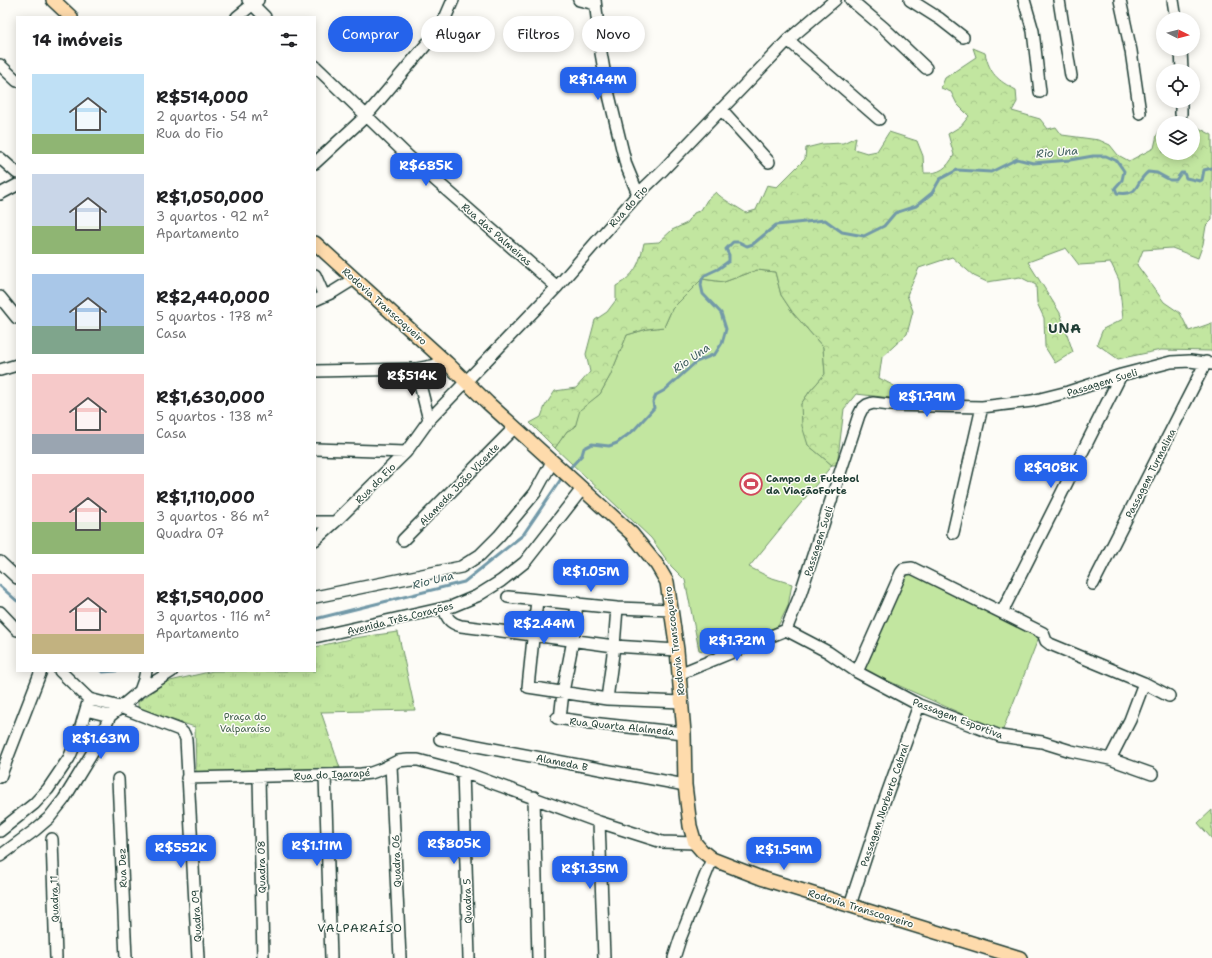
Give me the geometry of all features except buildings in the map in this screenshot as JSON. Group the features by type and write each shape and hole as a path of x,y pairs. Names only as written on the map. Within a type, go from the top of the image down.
{"main road":[{"path":"53,0 70,16"},
{"name":"Rodovia Transcoqueiro","path":"316,243 632,534 657,565 667,582 672,610 682,702 685,785 690,826 695,843 702,851 712,859 761,878 850,904 1020,958"}],"street":[{"path":"316,162 366,116 436,33 453,0"},
{"path":"580,0 595,2 607,87 626,165 638,194"},
{"name":"Rua do Fio","path":"316,539 406,452 429,420 557,287 638,194 788,40 835,0"},
{"path":"851,0 884,28 926,68"},
{"path":"910,0 940,19 963,37"},
{"path":"1024,0 1032,31 1040,92"},
{"path":"1059,0 1071,76"},
{"path":"1120,0 1131,51 1140,113"},
{"path":"1173,0 1175,12"},
{"path":"238,16 253,2 264,16"},
{"path":"788,40 879,119"},
{"path":"0,66 16,80"},
{"name":"Rua das Palmeiras","path":"316,67 409,157 557,287"},
{"path":"1181,108 1181,114"},
{"path":"721,110 770,162"},
{"path":"0,158 16,172"},
{"path":"0,194 16,186"},
{"path":"316,281 319,298 354,279"},
{"path":"0,297 16,317"},
{"name":"Passagem Sueli","path":"786,630 800,595 862,409 867,405 873,403 890,405 982,407 1032,401 1171,362 1190,361 1209,363"},
{"path":"316,371 416,369 447,363"},
{"name":"Passagem Turmalina","path":"1093,584 1209,363"},
{"path":"0,370 16,365"},
{"path":"416,369 429,420"},
{"path":"1002,612 1121,375"},
{"path":"953,534 982,407"},
{"name":"Alameda João Vicente","path":"404,540 515,427"},
{"path":"316,448 406,452"},
{"path":"316,598 461,567 480,555 499,536 535,493 555,464"},
{"name":"Avenida Três Corações","path":"316,638 453,606 477,596 501,581 525,562 580,487"},
{"path":"316,522 335,522"},
{"path":"0,562 16,577"},
{"path":"857,672 901,573 907,568 912,568 1043,633 1046,640 1050,644 1144,683 1169,696"},
{"path":"508,598 577,603 617,608 672,610"},
{"path":"537,600 528,687 607,699 682,702"},
{"path":"563,692 573,640 577,603"},
{"path":"444,608 450,622 461,626 614,646 677,650"},
{"path":"607,699 617,608"},
{"path":"0,612 16,629"},
{"path":"679,674 786,630"},
{"name":"Passagem Esportiva","path":"786,630 828,652 857,672 919,705 1000,736 1042,742 1072,751 1110,759 1152,774"},
{"path":"0,777 41,672"},
{"path":"61,672 89,699 120,707 180,730 186,739 187,778"},
{"path":"73,672 78,688"},
{"path":"140,691 146,672"},
{"path":"0,856 35,830 64,800 94,750 110,716 140,691 170,672"},
{"path":"1110,759 1130,720 1144,683"},
{"name":"Rua Quarta Alalmeda","path":"563,692 559,719 684,733"},
{"path":"0,831 34,804 48,789 69,758 77,740 89,699"},
{"name":"Passagem Norberto Cabral","path":"850,904 883,805 919,705"},
{"path":"86,710 110,716"},
{"name":"Alameda B","path":"440,739 685,785"},
{"name":"Rua do Igarapé","path":"187,778 371,773 398,761 418,760 463,772 599,822 662,842 695,843"},
{"name":"Quadra 06","path":"391,765 400,958"},
{"name":"Quadra 5","path":"463,772 469,958"},
{"path":"325,775 331,958"},
{"name":"Quadra 08","path":"259,777 263,958"},
{"name":"Quadra 09","path":"187,778 198,958"},
{"name":"Rua Dez","path":"118,779 126,958"},
{"path":"534,797 538,958"},
{"path":"599,822 604,958"},
{"name":"Quadra 11","path":"52,839 56,958"},
{"path":"674,958 680,939 712,859"}],"green space":[{"path":"973,48 985,53 989,66 995,76 1016,90 1017,102 1012,111 1040,119 1048,129 1056,127 1062,135 1099,140 1110,145 1118,155 1129,161 1154,148 1156,139 1156,160 1200,160 1200,129 1212,135 1212,220 1206,226 1203,244 1198,258 1172,248 1143,250 1137,265 1164,302 1180,313 1189,331 1212,323 1212,351 1161,350 1118,359 1097,344 1103,329 1123,319 1119,280 1111,263 1079,265 1066,248 1028,262 1060,313 1073,352 1055,363 1045,347 1044,318 1037,303 1036,285 1020,277 987,282 974,276 952,257 919,268 907,295 913,311 907,334 882,357 879,378 900,389 891,398 856,394 844,409 837,465 832,465 808,445 802,426 801,404 825,374 823,347 793,313 781,295 775,272 757,270 724,282 702,279 672,309 664,327 647,329 627,335 610,376 600,394 580,410 575,427 567,431 555,448 530,423 541,417 545,406 555,391 576,388 590,372 586,354 595,320 607,312 616,300 616,286 628,278 635,269 644,243 659,242 672,230 687,223 694,213 701,210 707,200 716,192 725,200 746,213 756,210 767,185 777,187 805,159 806,148 822,144 843,143 856,137 854,149 867,153 877,151 889,132 917,141 923,156 924,173 939,171 946,167 954,155 948,134 961,126 969,116 957,104 951,92 941,88 945,78 976,57"},
{"path":"757,270 775,272 781,295 793,313 823,347 825,374 801,404 808,445 832,465 749,567 769,577 792,584 788,606 778,626 714,654 699,650 685,580 671,566 651,538 555,448 567,431 575,427 579,410 600,394 610,376 627,335 647,329 664,327 672,309 702,279 724,282"},
{"path":"906,570 1040,634 1002,732 862,669"},
{"name":"Praça do Valparaíso","path":"398,632 415,710 321,712 340,768 196,773 195,727 138,709 138,702 166,682 209,672 316,672 316,647 354,638"},
{"path":"1212,810 1212,839 1198,823"}],"waterway":[{"name":"Rio Una","path":"568,470 582,455 584,448 592,444 609,446 617,443 634,430 654,408 653,402 656,395 665,390 696,362 715,354 722,343 726,329 721,313 703,294 701,285 702,279 705,275 718,269 729,261 729,255 726,249 733,242 739,242 747,246 753,244 776,225 825,220 842,232 864,236 884,226 895,213 916,206 932,193 940,179 957,170 991,172 1017,159 1033,163 1070,160 1093,156 1106,156 1117,161 1124,171 1122,180 1115,188 1117,193 1130,193 1133,191 1143,176 1148,172 1157,173 1170,180 1176,180 1181,173 1184,173 1186,178 1200,181 1202,180 1204,170 1212,168"},
{"name":"Rio Una","path":"316,619 464,582 523,535 563,476"},
{"name":"Rio Una","path":"0,586 16,600"}],"place":[{"name":"Campo de Futebol da ViaçãoForte","path":"751,484"}],"district":[{"name":"UNA","path":"1065,328"},
{"name":"VALPARAÍSO","path":"360,928"}]}
